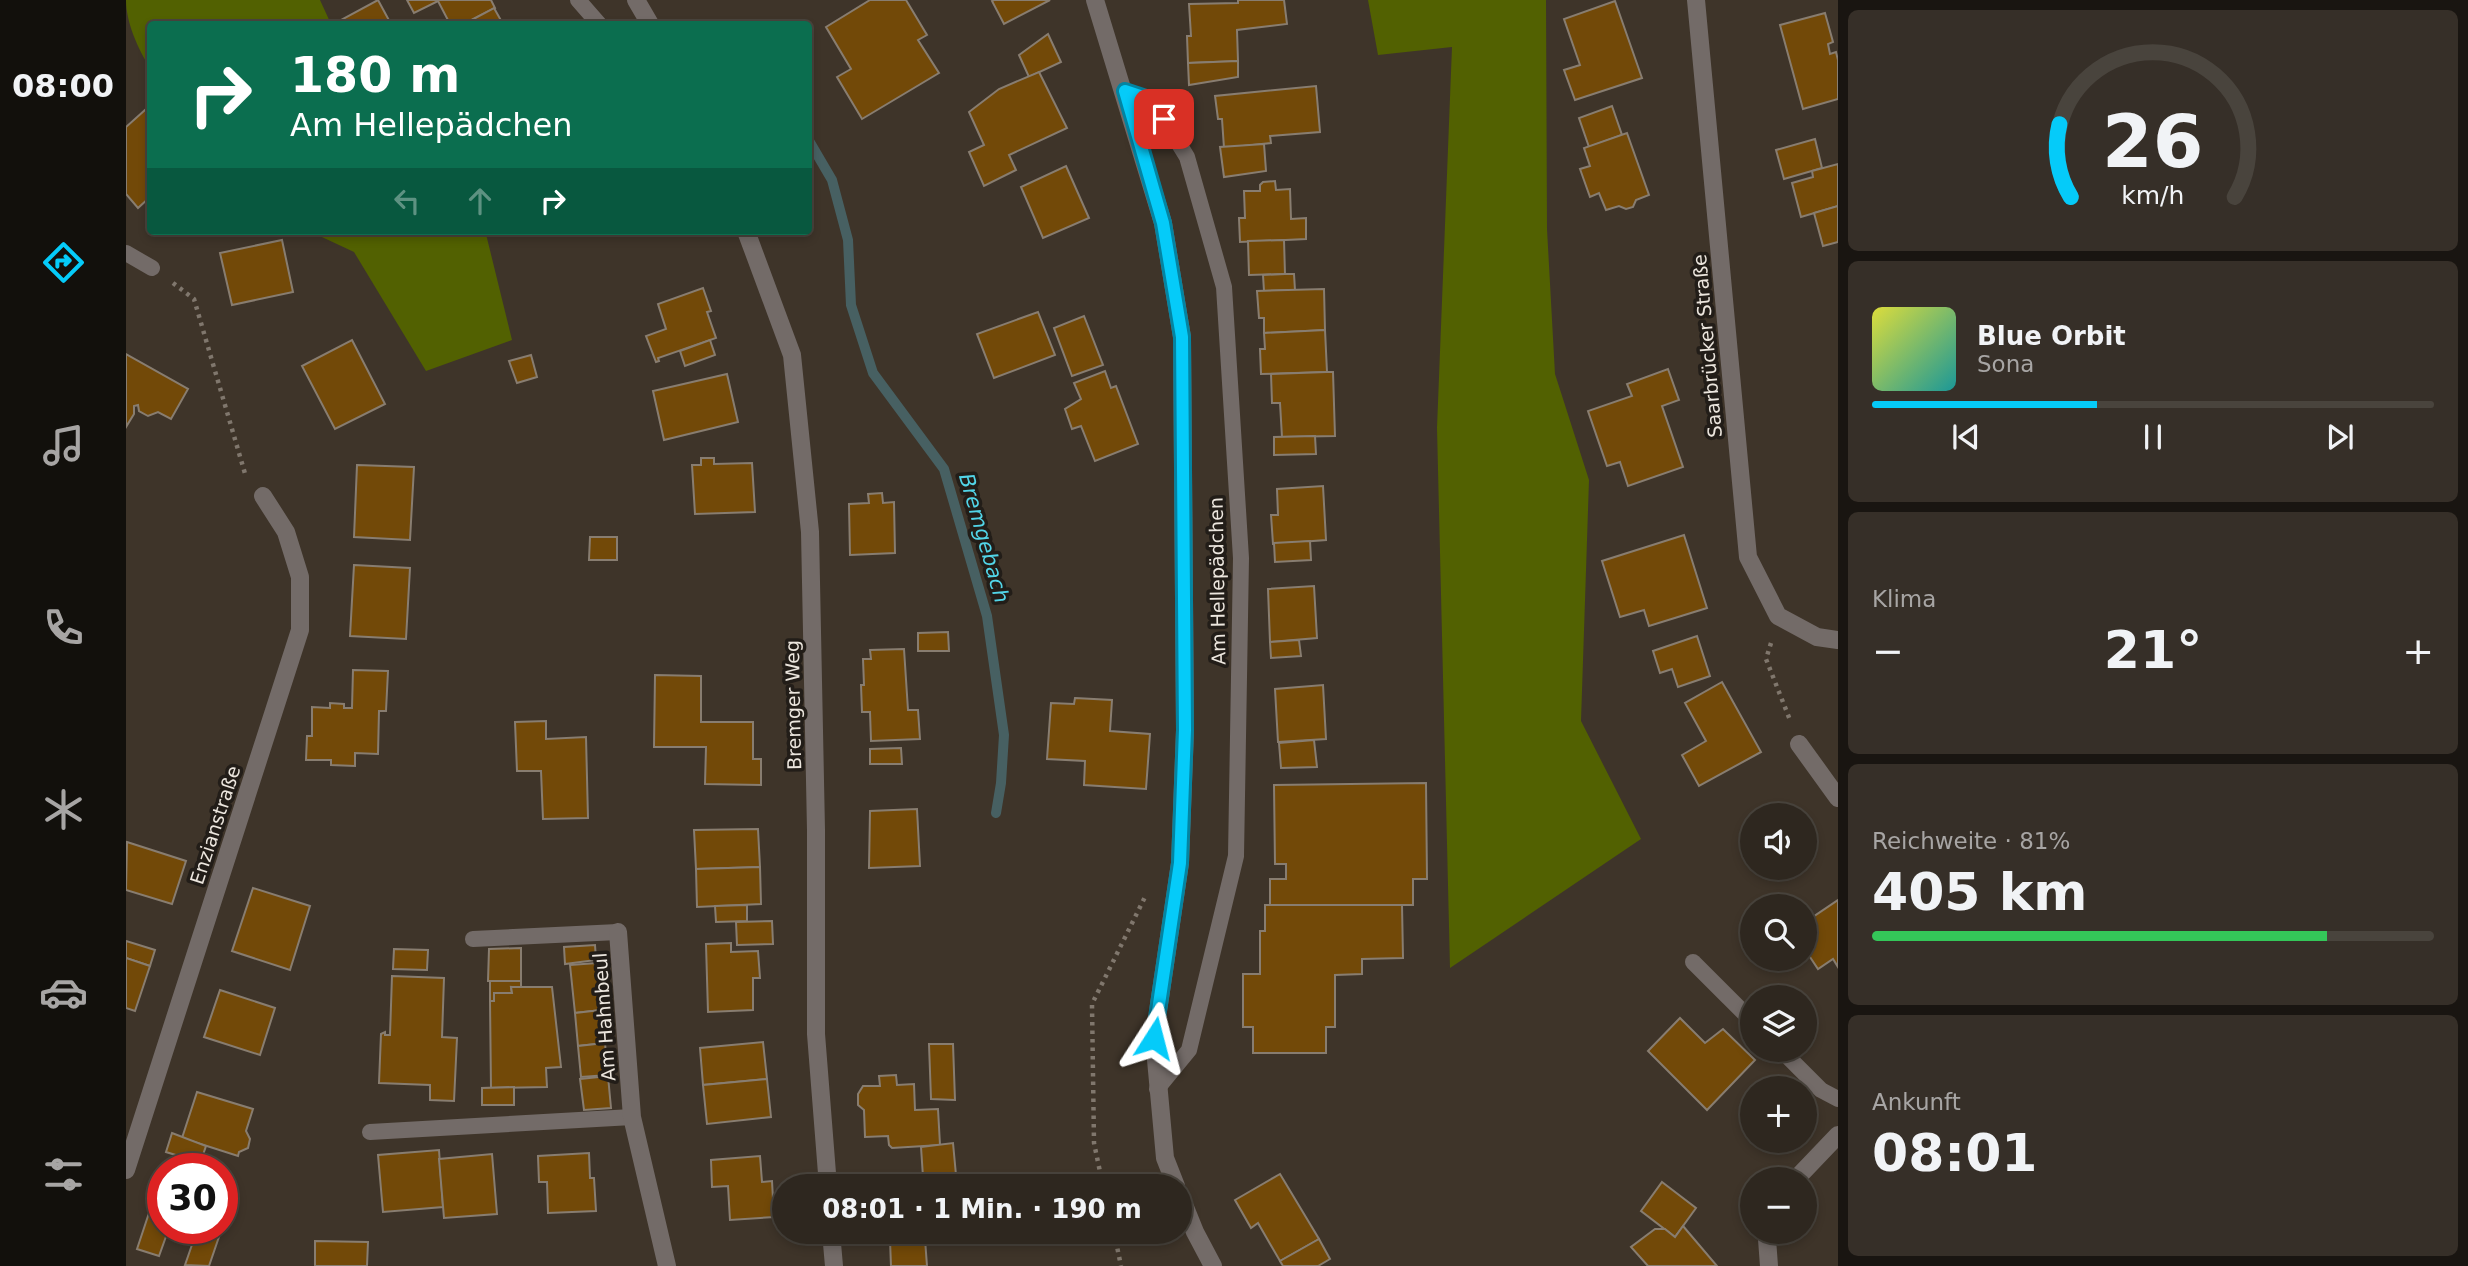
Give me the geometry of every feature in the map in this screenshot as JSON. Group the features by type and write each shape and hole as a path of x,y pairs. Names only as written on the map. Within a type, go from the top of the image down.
{"street":[{"path":"636,0 648,21"},
{"name":"Am Hellepädchen","path":"1095,0 1125,91 1163,223 1182,337 1185,730 1180,863 1154,1038 1165,1158 1171,1174"},
{"name":"Saarbrücker Straße","path":"1696,0 1748,557 1778,616"},
{"name":"Bremger Weg","path":"748,235 792,355 810,532 816,830 816,1034 827,1174"},
{"name":"Enzianstraße","path":"126,1170 300,630 300,577 286,532 262,496"},
{"path":"1778,616 1817,637 1838,640"},
{"path":"1799,744 1838,798"},
{"name":"Am Hahnbeul","path":"618,932 632,1117 667,1266"},
{"path":"1807,1167 1838,1135"},
{"path":"1192,1225 1213,1266"},
{"path":"832,1244 834,1266"},
{"path":"1767,1244 1769,1266"}],"lane":[{"path":"578,0 596,21"},
{"name":"Am Hellepädchen","path":"1125,91 1152,100 1186,157 1224,287 1241,558 1236,856 1189,1049 1157,1089"},
{"path":"126,253 152,268"},
{"name":"Am Hahnbeul","path":"473,939 618,932"},
{"path":"1693,962 1740,1009"},
{"path":"1793,1062 1821,1090 1838,1099"},
{"path":"370,1132 632,1117"}],"path":[{"path":"152,268 194,299 246,478"},
{"path":"1778,616 1766,659 1799,744"},
{"path":"1100,1174 1094,1143 1092,1004 1150,887 1180,863"},
{"path":"1116,1244 1121,1266"}],"green space":[{"path":"126,0 320,0 330,21 147,21 147,63 128,17"},
{"path":"1368,0 1546,0 1547,229 1555,374 1589,480 1581,721 1641,839 1450,968 1437,428 1452,47 1378,55"},
{"path":"318,235 486,235 512,340 426,371 354,252"}],"building":[{"path":"378,0 389,21 339,21"},
{"path":"407,0 491,0 495,8 470,21 448,21 438,1 414,13"},
{"path":"870,0 906,0 927,35 918,40 939,73 862,119 837,77 851,69 826,27"},
{"path":"1050,0 1004,24 992,1"},
{"path":"1238,0 1284,0 1287,24 1237,30 1238,61 1188,63 1187,36 1191,36 1189,4 1238,3"},
{"path":"1615,1 1642,78 1575,100 1564,70 1580,65 1564,19"},
{"path":"494,8 501,21 470,21"},
{"path":"1825,13 1833,42 1828,44 1830,54 1836,52 1838,60 1838,99 1803,109 1780,25"},
{"path":"1048,34 1061,62 1029,77 1019,55"},
{"path":"1238,61 1238,77 1189,85 1188,63"},
{"path":"1039,72 1067,128 1009,155 1016,170 984,186 969,152 984,145 969,112 999,89"},
{"path":"1316,86 1320,132 1270,136 1271,143 1224,148 1222,119 1218,119 1215,96"},
{"path":"1612,106 1622,135 1589,147 1579,118"},
{"path":"145,110 147,112 147,200 138,208 126,194 126,127"},
{"path":"1627,133 1649,195 1636,200 1633,207 1626,209 1619,206 1606,210 1599,193 1590,197 1580,169 1590,166 1584,148"},
{"path":"1815,139 1822,168 1784,179 1776,150"},
{"path":"1264,144 1266,171 1224,177 1220,147"},
{"path":"1838,164 1838,206 1801,217 1792,183 1813,177 1812,171"},
{"path":"1066,166 1089,218 1043,238 1021,187"},
{"path":"1275,181 1276,190 1290,189 1291,219 1306,218 1306,239 1240,242 1239,218 1245,218 1244,191 1260,191 1263,182"},
{"path":"1838,206 1838,242 1823,246 1814,213"},
{"path":"282,240 293,292 232,305 220,253"},
{"path":"1284,240 1285,274 1249,275 1248,241"},
{"path":"1294,274 1295,290 1264,291 1263,275"},
{"path":"703,288 711,311 707,312 716,338 658,358 659,361 656,362 646,336 666,329 658,304"},
{"path":"1324,289 1325,330 1264,333 1264,318 1259,318 1257,291"},
{"path":"1038,312 1055,355 994,378 977,334"},
{"path":"1084,316 1103,365 1072,376 1054,328"},
{"path":"1325,330 1327,372 1261,374 1260,349 1265,349 1264,333"},
{"path":"352,340 385,404 335,429 302,366"},
{"path":"710,340 715,355 685,366 680,351"},
{"path":"126,354 188,389 171,419 158,412 148,416 139,411 138,405 134,406 134,414 126,427"},
{"path":"531,355 537,377 517,383 509,361"},
{"path":"1668,369 1679,400 1662,406 1683,467 1628,486 1620,462 1607,466 1588,411 1632,396 1627,384"},
{"path":"1105,371 1111,388 1116,386 1138,444 1095,461 1081,426 1072,429 1065,409 1081,399 1074,383"},
{"path":"1333,372 1335,436 1282,437 1280,403 1272,403 1271,374"},
{"path":"727,374 738,422 664,440 653,391"},
{"path":"1315,436 1316,454 1274,455 1274,437"},
{"path":"701,458 714,458 714,464 752,463 755,512 695,514 692,465 701,465"},
{"path":"357,465 414,467 410,540 354,537"},
{"path":"1323,486 1326,540 1273,544 1271,515 1278,515 1277,489"},
{"path":"882,493 883,503 894,502 895,553 850,555 849,504 869,503 868,494"},
{"path":"1684,535 1707,608 1649,626 1644,610 1620,617 1602,561"},
{"path":"590,537 617,537 617,560 589,560"},
{"path":"1310,541 1311,560 1275,562 1274,543"},
{"path":"354,565 410,568 406,639 350,636"},
{"path":"1314,586 1317,638 1270,642 1268,589"},
{"path":"948,632 949,651 918,651 918,633"},
{"path":"1697,636 1710,676 1678,687 1672,669 1660,673 1653,651"},
{"path":"1299,640 1301,656 1271,658 1270,642"},
{"path":"904,649 908,710 918,710 920,739 871,741 870,712 862,712 863,659 871,659 870,650"},
{"path":"353,670 388,671 386,711 379,711 378,754 355,753 355,766 331,765 331,760 306,760 307,736 312,736 312,707 330,708 330,703 344,704 344,708 352,708"},
{"path":"655,675 701,676 701,722 753,722 753,759 761,759 761,785 705,784 706,747 654,747"},
{"path":"1722,682 1761,752 1699,786 1682,755 1706,741 1685,703"},
{"path":"1323,685 1326,739 1278,742 1275,689"},
{"path":"1075,698 1112,700 1110,731 1150,734 1146,789 1084,785 1085,761 1047,759 1051,703 1074,704"},
{"path":"546,721 546,739 586,737 588,818 543,819 541,771 517,771 515,722"},
{"path":"1314,740 1317,767 1281,768 1279,743"},
{"path":"901,748 902,764 870,764 870,749"},
{"path":"1426,783 1427,879 1413,879 1413,905 1270,905 1270,879 1286,879 1286,864 1275,864 1274,785"},
{"path":"917,809 920,866 869,868 870,811"},
{"path":"758,829 760,867 696,869 694,830"},
{"path":"127,842 186,861 172,904 126,890"},
{"path":"760,867 761,904 697,907 696,869"},
{"path":"253,888 310,906 290,970 232,951"},
{"path":"1838,900 1838,967 1833,959 1817,968 1817,914"},
{"path":"747,905 747,921 716,922 715,906"},
{"path":"1265,905 1402,905 1403,958 1362,959 1362,974 1335,975 1335,1027 1326,1027 1326,1053 1253,1053 1253,1027 1243,1027 1243,974 1260,974 1260,931 1265,931"},
{"path":"772,921 773,944 737,945 736,922"},
{"path":"126,941 155,950 150,966 126,958"},
{"path":"731,943 731,952 758,951 760,978 753,978 753,1010 708,1012 706,944"},
{"path":"595,945 596,960 565,964 564,947"},
{"path":"521,948 521,981 488,981 489,949"},
{"path":"394,949 428,950 427,970 393,969"},
{"path":"126,958 150,966 135,1011 126,1008"},
{"path":"597,963 601,1010 575,1013 570,965"},
{"path":"392,976 444,978 442,1037 457,1038 454,1101 430,1100 430,1085 379,1083 381,1034 385,1032 385,1035 390,1035"},
{"path":"490,981 521,981 521,988 511,987 512,993 494,993 494,1001 490,1001"},
{"path":"511,987 552,987 561,1067 546,1068 547,1087 491,1088 490,1001 494,1001 494,993 512,993"},
{"path":"220,990 275,1008 260,1055 204,1037"},
{"path":"601,1010 605,1043 578,1046 575,1013"},
{"path":"1680,1018 1705,1043 1723,1029 1740,1045 1740,1062 1753,1062 1707,1110 1648,1051"},
{"path":"763,1042 767,1079 703,1085 700,1048"},
{"path":"605,1043 608,1075 581,1077 578,1046"},
{"path":"929,1044 953,1044 955,1100 931,1099"},
{"path":"896,1075 897,1085 914,1084 915,1110 938,1109 940,1145 892,1148 888,1136 865,1137 864,1110 858,1105 858,1094 863,1086 880,1086 879,1076"},
{"path":"608,1076 611,1108 584,1110 580,1079"},
{"path":"767,1079 771,1117 707,1124 703,1085"},
{"path":"514,1087 514,1105 482,1105 482,1088"},
{"path":"197,1092 253,1109 246,1131 250,1139 248,1148 239,1152 238,1156 238,1153 229,1153 182,1138"},
{"path":"172,1133 206,1146 204,1153 166,1152"},
{"path":"953,1143 956,1174 923,1174 921,1147"},
{"path":"439,1150 443,1207 383,1212 378,1155"},
{"path":"589,1153 596,1211 548,1213 547,1182 539,1182 538,1156"},
{"path":"492,1154 497,1214 444,1218 439,1159"},
{"path":"760,1156 762,1182 772,1181 772,1217 730,1220 728,1186 712,1187 711,1160"},
{"path":"1280,1174 1319,1239 1280,1261 1258,1223 1251,1228 1235,1200"},
{"path":"1662,1182 1696,1208 1675,1237 1641,1211"},
{"path":"147,1219 147,1244 163,1244 159,1256 137,1249"},
{"path":"1683,1226 1717,1266 1648,1266 1631,1247 1655,1229 1665,1229 1675,1237"},
{"path":"1319,1239 1330,1259 1318,1266 1283,1266 1280,1261"},
{"path":"315,1241 368,1242 367,1266 315,1266"},
{"path":"192,1244 217,1244 209,1266 185,1265"},
{"path":"890,1244 925,1244 927,1266 891,1266"}],"waterway":[{"name":"Bremgebach","path":"812,146 832,180 848,240 851,305 873,373 944,469 987,616 1004,735 996,813"}],"route":[{"path":"1154,1038 1180,863 1185,730 1182,337 1163,223 1125,91 1152,100 1164,119"}]}
